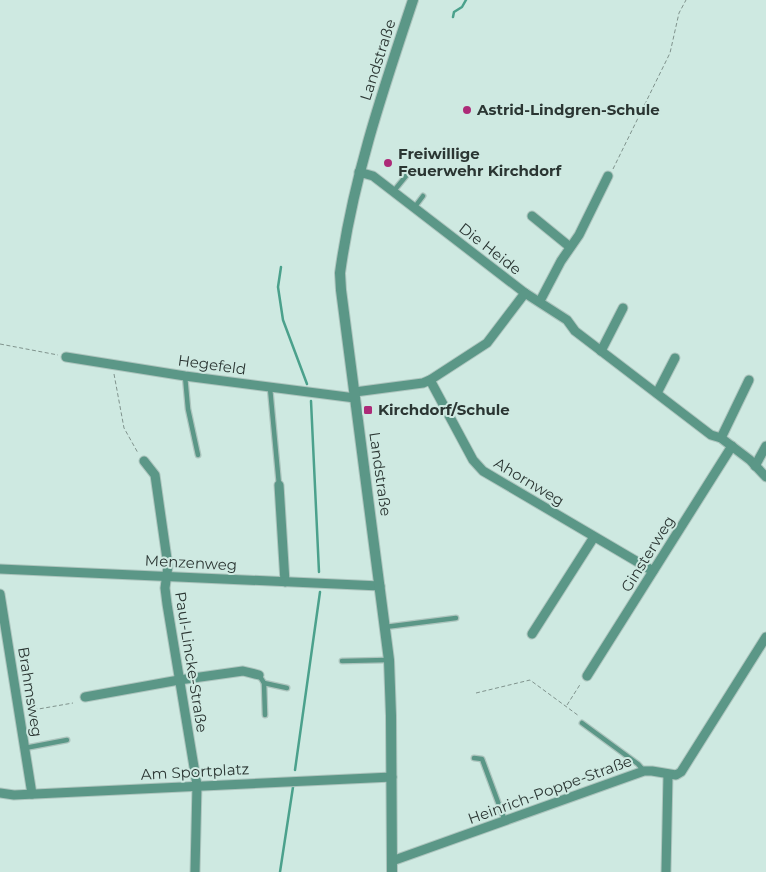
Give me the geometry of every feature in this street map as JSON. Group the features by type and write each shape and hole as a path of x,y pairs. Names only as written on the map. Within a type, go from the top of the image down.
{"street":[{"name":"Landstraße","path":"392,867 389,660 340,273 359,172 413,0"},
{"name":"Die Heide","path":"359,172 373,176 526,294 567,320 575,331 712,435 721,438 732,446 766,477"},
{"path":"540,302 578,236 608,176"},
{"path":"532,216 570,247"},
{"path":"430,380 487,343 526,294"},
{"path":"601,351 623,308"},
{"name":"Hegefeld","path":"66,357 270,388 355,395 430,380"},
{"path":"657,393 675,358"},
{"name":"Ahornweg","path":"430,380 473,460 483,471 653,571"},
{"path":"721,438 749,380"},
{"name":"Ginsterweg","path":"587,676 732,446"},
{"path":"755,466 766,446"},
{"name":"Paul-Lincke-Straße","path":"144,461 155,475 168,566 165,588 166,604 197,785 194,872"},
{"path":"279,485 285,582"},
{"path":"532,634 594,537"},
{"name":"Menzenweg","path":"0,569 380,586"},
{"name":"Brahmsweg","path":"0,594 32,794"},
{"path":"666,872 668,775 676,776 681,772 766,637"},
{"path":"85,697 242,671 262,679"},
{"name":"Heinrich-Poppe-Straße","path":"392,867 505,821 644,771 668,775"},
{"name":"Am Sportplatz","path":"0,793 14,795 392,777"}],"lane":[{"path":"393,192 406,176"},
{"path":"414,208 423,196"},
{"path":"185,376 188,408 198,455"},
{"path":"270,388 279,485"},
{"path":"385,627 456,618"},
{"path":"342,661 389,660"},
{"path":"265,715 262,679 287,688"},
{"path":"582,723 638,764 644,771"},
{"path":"25,748 66,740"},
{"path":"474,758 482,760 505,821"}],"path":[{"path":"614,166 670,53 679,13 686,0"},
{"path":"0,344 66,357"},
{"path":"112,364 124,428 134,450 144,461"},
{"path":"566,706 587,676"},
{"path":"476,694 530,680 581,718 582,723"},
{"path":"19,713 73,703"}],"waterway":[{"path":"453,17 454,12 462,7 466,0"},
{"path":"281,267 278,287 283,320 307,384"},
{"path":"311,401 319,572"},
{"path":"295,770 320,592"},
{"path":"280,872 293,787"}],"place":[{"name":"Astrid-Lindgren-Schule","path":"467,110"},
{"name":"Freiwillige Feuerwehr Kirchdorf","path":"388,163"},
{"name":"Kirchdorf/Schule","path":"368,410"}]}
